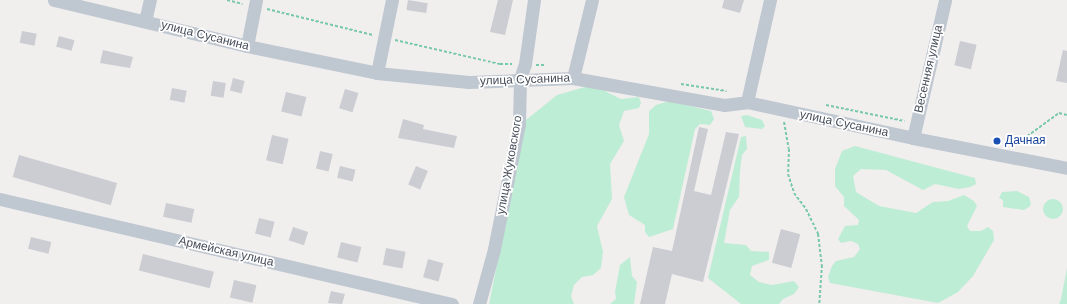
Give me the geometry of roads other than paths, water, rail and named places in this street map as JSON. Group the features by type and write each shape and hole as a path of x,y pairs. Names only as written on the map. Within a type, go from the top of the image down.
{"street":[{"name":"улица Сусанина","path":"54,0 69,2 247,46 377,73 469,82 573,78 724,105 747,102 913,138 1067,168"},
{"path":"145,21 150,0"},
{"path":"377,73 392,0"},
{"name":"улица Жуковского","path":"479,304 494,249 519,124 520,79 525,64 534,0"},
{"path":"573,78 592,0"},
{"path":"747,102 770,0"},
{"name":"Весенняя улица","path":"913,138 945,0"},
{"path":"247,46 256,3"},
{"name":"Армейская улица","path":"0,199 452,304"}],"place":[{"name":"Дачная","path":"997,141"}]}
